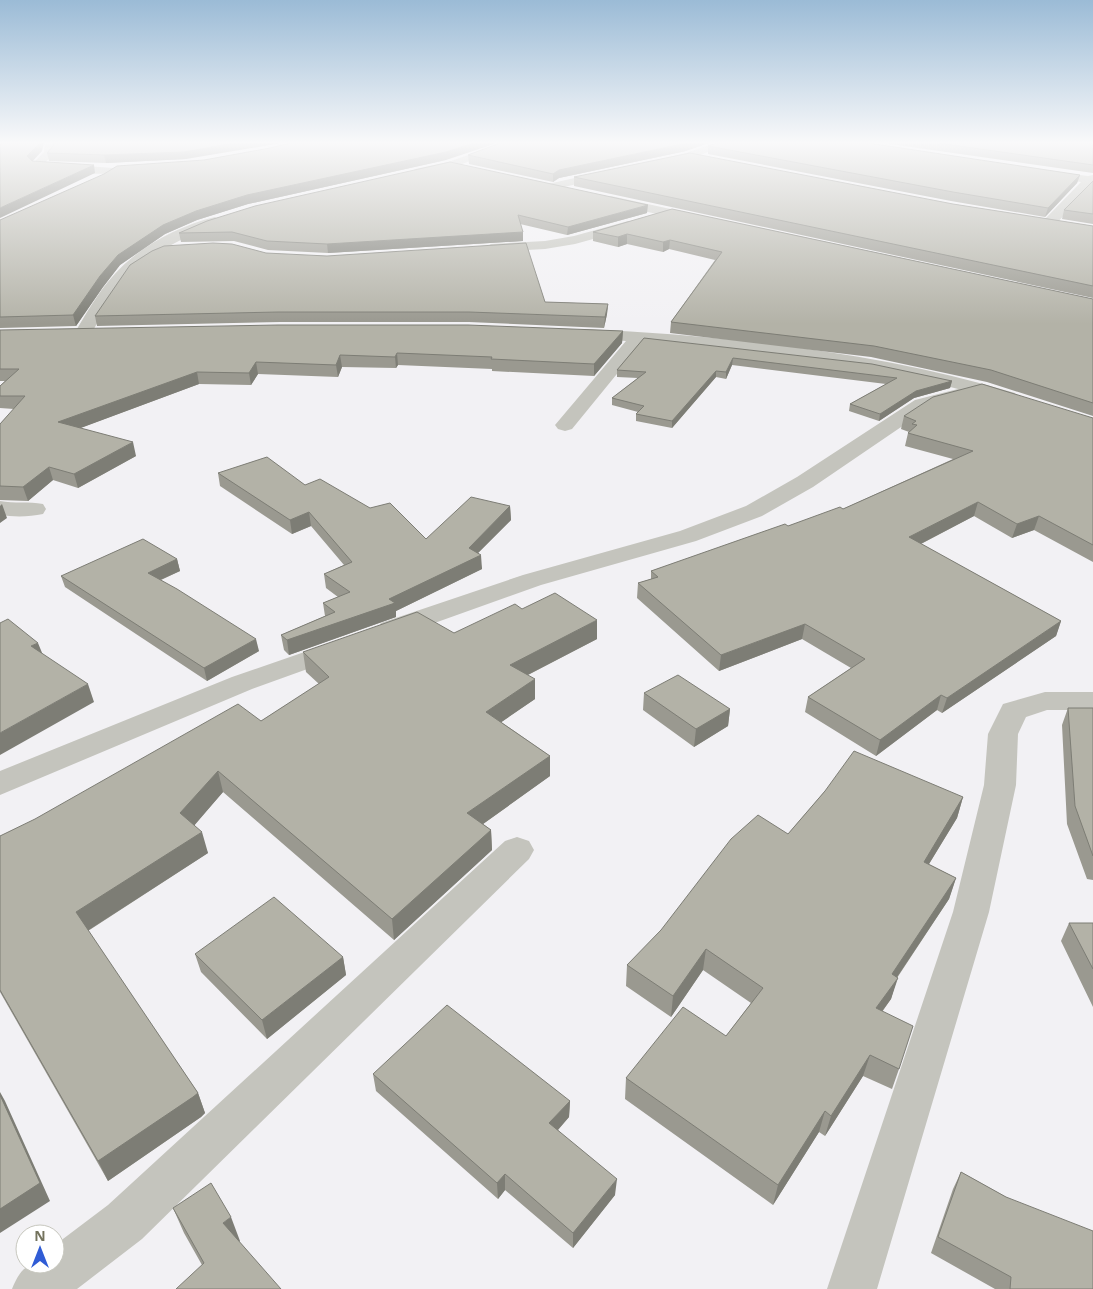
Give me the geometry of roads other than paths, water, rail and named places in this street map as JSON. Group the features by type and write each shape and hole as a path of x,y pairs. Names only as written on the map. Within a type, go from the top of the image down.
{"street":[{"path":"628,203 708,221"},
{"path":"1065,203 1045,221 1067,225"},
{"path":"475,248 545,244 575,240 670,213"},
{"path":"82,334 109,291 126,270 171,239 203,225 228,217"},
{"path":"145,256 164,249 190,247"},
{"path":"64,334 102,333"},
{"path":"569,333 639,336 871,364 936,377 980,388 1027,403"},
{"path":"565,425 639,336"},
{"path":"0,784 242,683 532,580 688,536 754,511 805,482 922,404 980,388"},
{"path":"0,508 12,510 35,509"},
{"path":"852,1289 972,912 1000,785 1003,734 1014,711 1046,701 1093,701"},
{"path":"37,1289 125,1222 517,850"}]}
